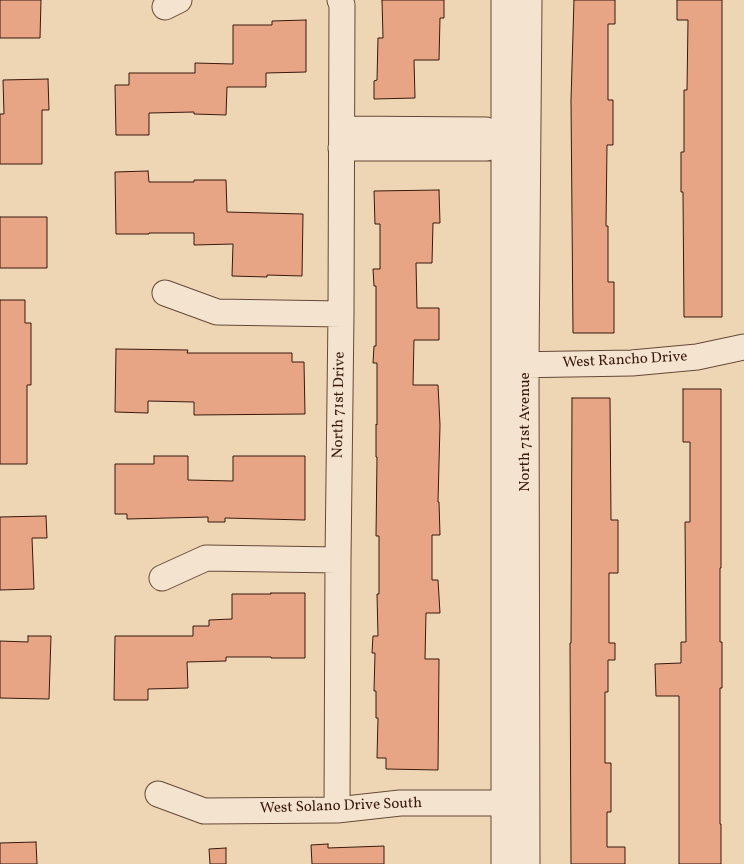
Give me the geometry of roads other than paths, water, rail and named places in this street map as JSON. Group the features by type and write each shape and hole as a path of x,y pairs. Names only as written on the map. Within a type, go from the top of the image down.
{"street":[{"name":"North 71st Drive","path":"338,810 342,138 342,5 340,0"},
{"name":"North 71st Avenue","path":"504,0 504,138 515,365 515,803 504,864"},
{"name":"North 71st Avenue","path":"515,365 528,138 529,0"},
{"path":"342,138 436,139 486,130 504,138 528,138"},
{"path":"165,294 217,312 341,314"},
{"name":"West Rancho Drive","path":"515,365 632,363 697,357 744,347"},
{"path":"162,578 206,558 338,560"},
{"name":"West Solano Drive South","path":"158,794 204,811 338,810 400,803 515,803"},
{"name":"North 71st Avenue","path":"515,803 527,864"}]}
